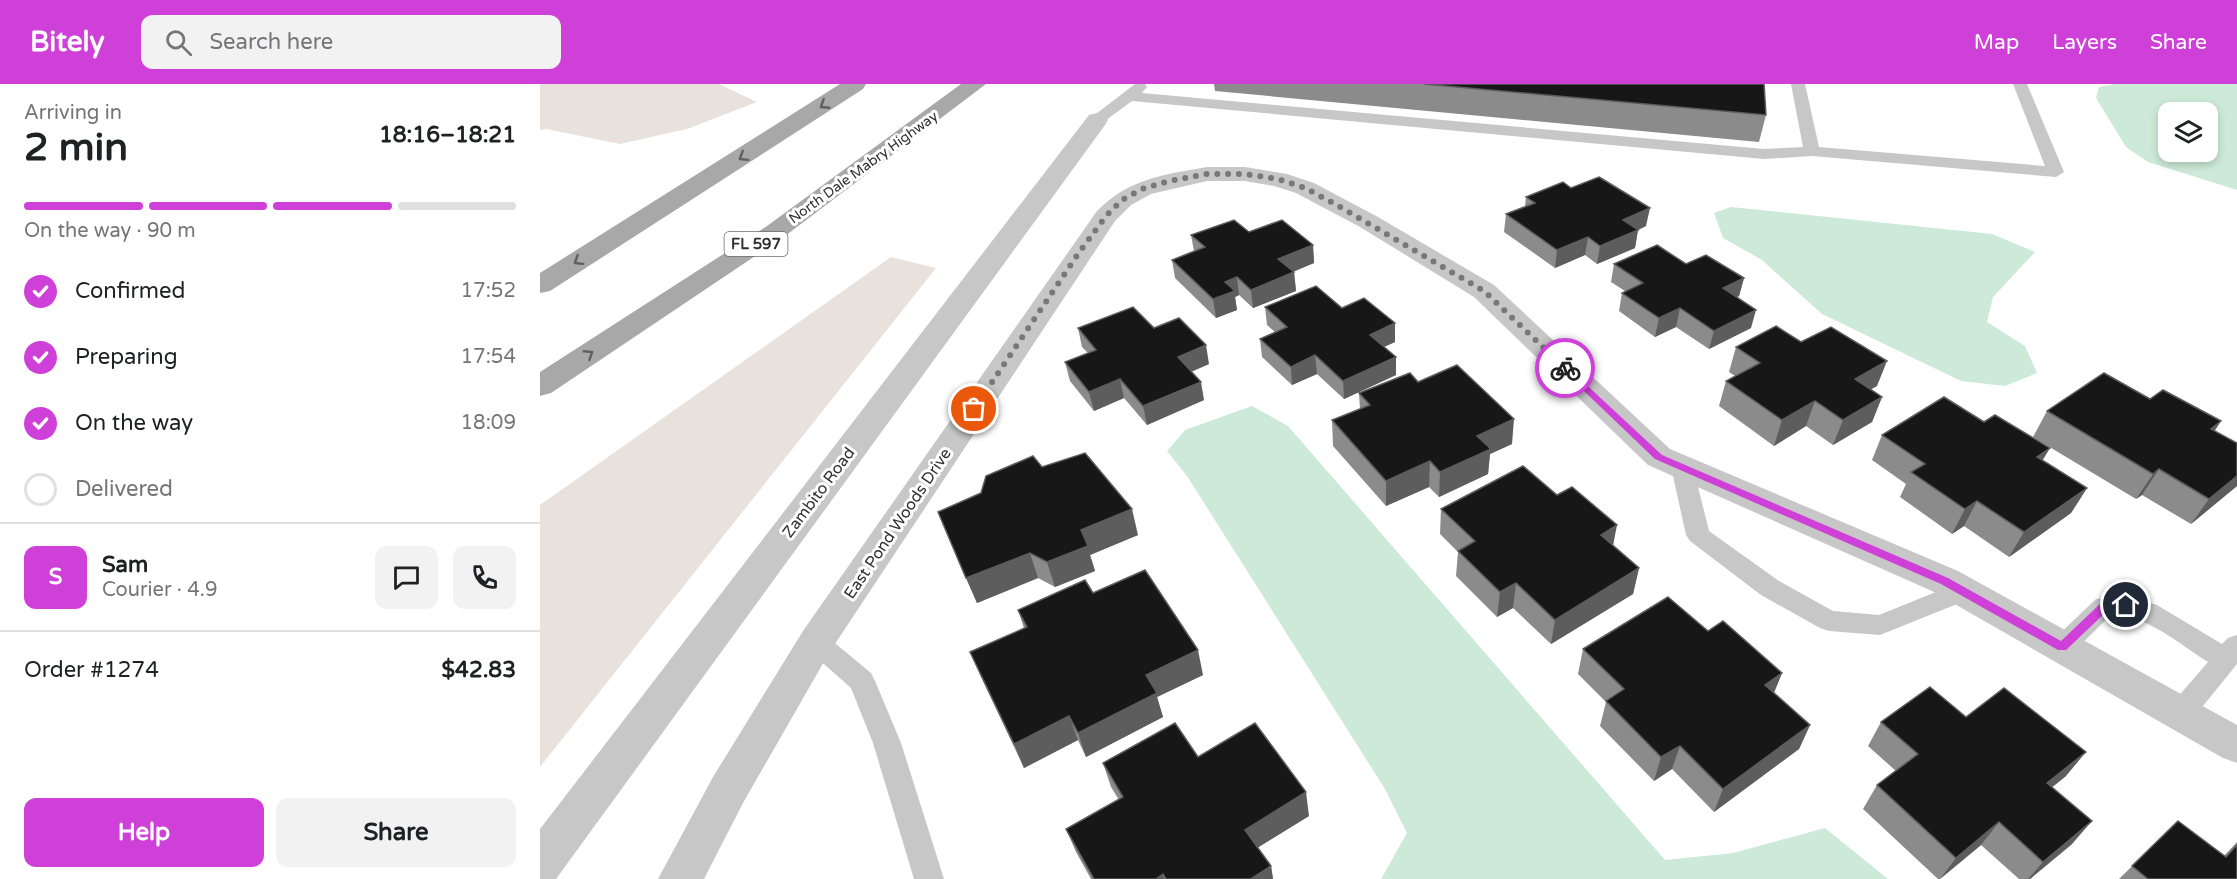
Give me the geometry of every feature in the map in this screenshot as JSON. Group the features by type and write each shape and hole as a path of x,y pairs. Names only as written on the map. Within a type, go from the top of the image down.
{"main road":[{"path":"540,285 855,84"},
{"name":"North Dale Mabry Highway","path":"540,386 776,231 975,84"}],"street":[{"name":"Zambito Road","path":"540,864 1097,120"},
{"name":"East Pond Woods Drive","path":"680,879 728,790 816,642 1106,216 1122,200 1142,189 1207,174 1236,174 1278,179 1305,188 1369,222 1484,291 1659,457 1934,576 2237,745"}],"lane":[{"path":"1097,120 1144,84"},
{"path":"1798,84 1812,151"},
{"path":"1130,96 1764,154 1812,151 2056,172 2020,84"},
{"path":"1682,467 1698,535 1770,588 1829,621 1880,625 1963,591"},
{"path":"2062,647 2105,606 2126,605 2148,612 2231,652 2180,714"},
{"path":"816,642 862,681 887,743 929,879"}],"shaded area":[{"path":"540,84 719,84 757,102 687,129 620,144 546,129 540,130"},
{"path":"2115,84 2237,84 2237,190 2148,162 2126,147 2096,98 2099,87"},
{"path":"1731,207 1992,234 2035,252 1993,297 1987,322 2025,346 2037,373 2005,386 1961,381 1822,314 1762,260 1723,238 1714,213"},
{"path":"891,257 936,268 540,767 540,505"},
{"path":"1252,406 1288,426 1665,860 1733,853 1825,828 1888,879 1381,879 1407,833 1385,789 1187,476 1167,451 1185,430"}],"building":[{"path":"1424,84 1764,84 1766,115"},
{"path":"1599,177 1650,208 1623,220 1638,230 1600,246 1588,237 1557,250 1506,214 1535,203 1526,197 1563,182 1571,188"},
{"path":"1234,220 1249,232 1282,220 1313,245 1278,259 1294,272 1251,290 1237,277 1225,282 1235,291 1213,299 1172,260 1205,247 1191,235"},
{"path":"1657,245 1686,264 1706,255 1744,278 1723,288 1756,310 1714,331 1680,308 1659,318 1622,293 1643,283 1614,264"},
{"path":"1316,286 1342,308 1364,298 1395,323 1370,335 1396,357 1343,381 1315,355 1291,367 1260,339 1287,327 1265,307"},
{"path":"1133,307 1154,328 1179,318 1206,345 1178,357 1201,382 1143,406 1120,379 1089,392 1065,362 1096,350 1078,328"},
{"path":"1776,326 1801,342 1831,327 1887,361 1855,379 1882,397 1843,420 1815,401 1782,420 1726,381 1760,363 1736,347"},
{"path":"1457,365 1514,419 1477,436 1491,449 1440,472 1430,461 1386,481 1332,420 1370,405 1359,393 1410,373 1418,382"},
{"path":"2104,373 2150,399 2163,390 2221,421 2211,429 2237,443 2237,476 2209,499 2159,469 2153,474 2047,411"},
{"path":"1944,397 1984,422 1995,415 2050,448 2037,457 2087,488 2024,532 1977,501 1965,509 1911,472 1925,464 1882,435"},
{"path":"1085,453 1132,509 1081,530 1088,546 1047,562 1030,553 966,578 938,512 981,493 986,476 1033,456 1042,467"},
{"path":"1523,466 1557,495 1572,487 1617,525 1601,535 1639,568 1555,620 1516,583 1500,592 1458,551 1475,541 1441,509"},
{"path":"1145,570 1198,650 1146,675 1157,693 1078,733 1069,716 1014,744 970,652 1027,627 1018,610 1085,580 1093,593"},
{"path":"1668,597 1708,631 1723,621 1782,673 1765,685 1810,725 1723,789 1680,746 1661,757 1606,701 1624,689 1583,649"},
{"path":"1930,687 1966,717 2004,688 2086,752 2047,783 2092,821 2043,862 1999,822 1956,858 1877,785 1918,754 1881,722"},
{"path":"1175,723 1198,757 1255,723 1306,792 1245,830 1271,866 1251,879 1166,879 1163,874 1156,879 1094,879 1066,829 1123,797 1103,763"},
{"path":"2178,821 2226,857 2237,845 2237,879 2148,879 2132,866"}],"way so far":[{"path":"974,409 1106,216 1122,200 1142,189 1207,174 1245,174 1278,179 1305,188 1369,222 1484,291 1565,368"}],"route":[{"path":"1565,368 1659,457 1944,581 2062,647 2105,606 2126,605"}]}
